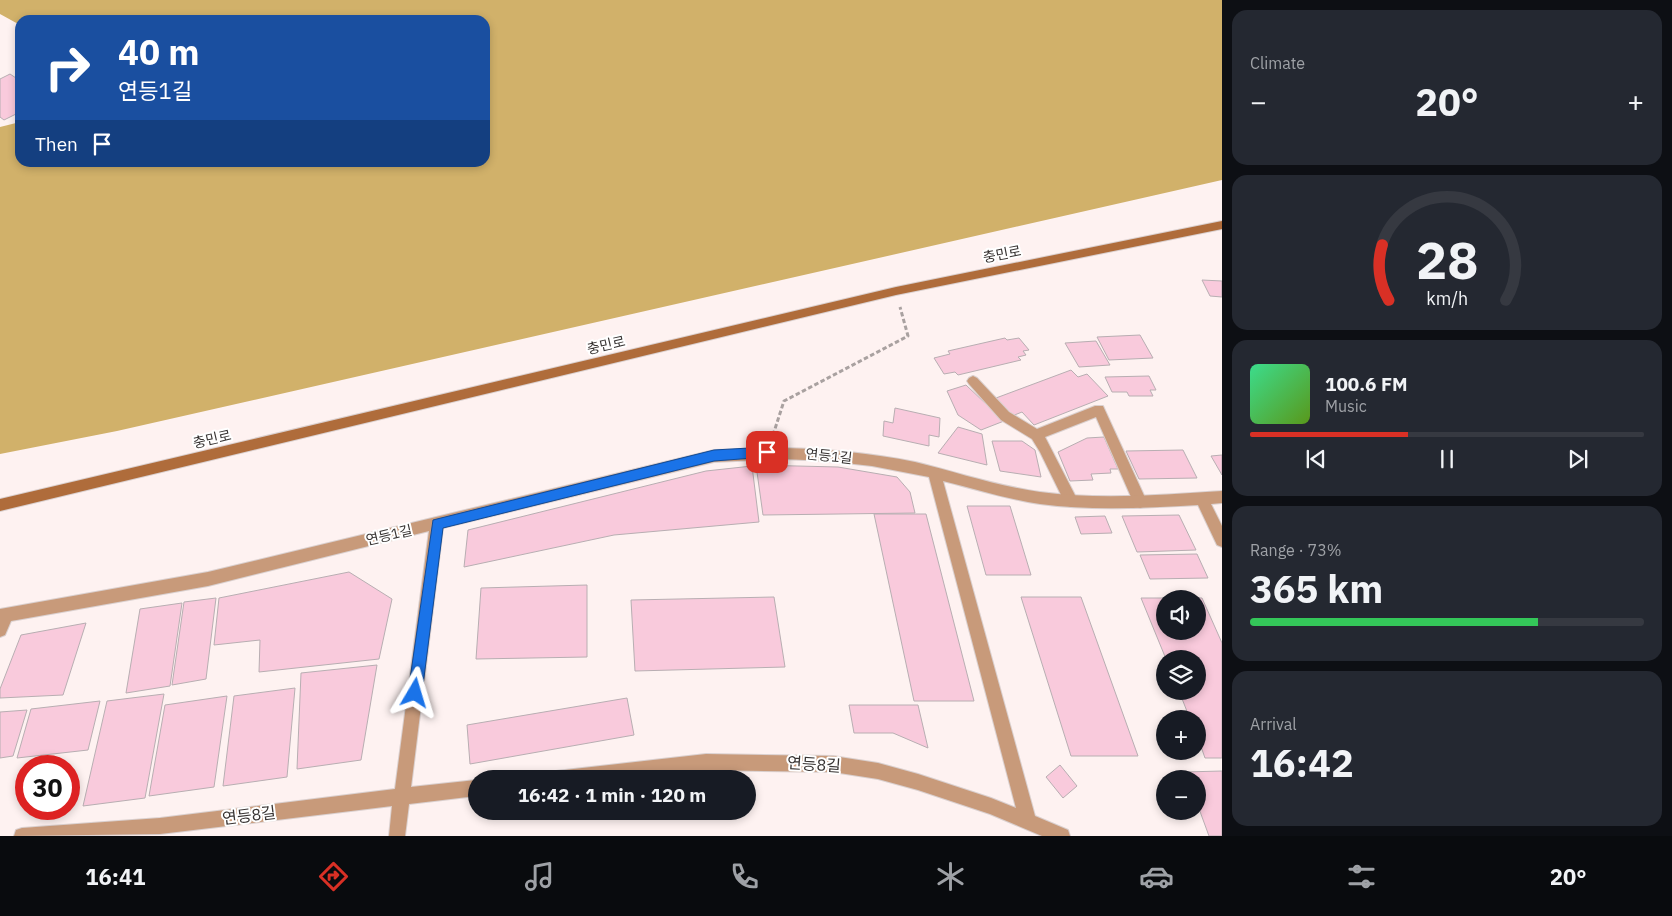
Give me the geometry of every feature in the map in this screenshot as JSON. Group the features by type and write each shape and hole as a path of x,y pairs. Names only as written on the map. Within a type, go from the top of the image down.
{"street":[{"name":"충민로","path":"0,505 896,291 1222,224"},
{"path":"973,381 1005,416 1036,435 1045,448 1072,501"},
{"path":"1036,435 1098,410 1140,502"},
{"name":"연등1길","path":"3,615 208,579 714,456 767,452 819,454 896,464 1012,492 1106,504 1222,497"},
{"path":"934,473 1028,821"},
{"path":"1202,498 1222,541"},
{"path":"397,836 437,524"},
{"path":"0,630 3,615"},
{"name":"연등8길","path":"635,770 706,762 833,764 918,782 991,806 1062,836"},
{"name":"연등8길","path":"22,836 160,826 468,789"}],"path":[{"path":"767,452 784,401 908,336 896,291"}],"shaded area":[{"path":"0,0 1222,0 1222,180 117,431 0,454 0,127 15,123 15,167 490,167 490,15 15,15 15,22 0,14"}],"building":[{"path":"10,74 15,77 15,114 4,120 0,117 0,79"},
{"path":"1202,280 1222,281 1222,297 1210,296"},
{"path":"1140,335 1153,358 1109,360 1097,337"},
{"path":"1005,338 1007,340 1019,338 1029,350 1023,351 1026,355 1018,357 1021,360 958,375 955,372 944,374 934,358 950,354 948,351"},
{"path":"1096,341 1110,365 1079,367 1065,343"},
{"path":"1071,370 1078,377 1087,374 1108,396 1034,425 1022,412 1012,416 996,398"},
{"path":"1149,376 1156,390 1150,390 1153,396 1129,396 1127,392 1112,392 1105,377"},
{"path":"966,385 1004,421 981,430 958,415 947,391"},
{"path":"895,408 940,418 939,437 929,435 929,446 883,436 884,421 893,423"},
{"path":"958,427 982,434 987,465 938,453"},
{"path":"1104,437 1118,469 1110,469 1111,473 1091,474 1093,480 1070,481 1058,452 1087,438"},
{"path":"992,441 1022,441 1035,450 1041,477 1000,471"},
{"path":"1183,450 1197,478 1139,479 1126,451"},
{"path":"1222,455 1222,475 1211,456"},
{"path":"756,465 838,467 897,477 910,492 915,513 763,515"},
{"path":"752,466 759,522 614,535 464,567 468,530 706,471"},
{"path":"967,506 1010,506 1031,575 986,575"},
{"path":"874,514 926,514 974,701 914,701"},
{"path":"1179,515 1196,550 1137,552 1122,516"},
{"path":"1105,516 1112,533 1081,534 1075,517"},
{"path":"1197,554 1208,578 1150,579 1140,555"},
{"path":"349,572 392,599 379,659 259,672 260,640 214,645 219,598"},
{"path":"587,585 587,657 476,659 481,588"},
{"path":"774,597 785,667 635,671 631,600"},
{"path":"1021,597 1081,597 1138,756 1071,756"},
{"path":"216,598 206,679 172,685 184,602"},
{"path":"1141,598 1156,598 1156,635"},
{"path":"182,603 170,686 126,693 140,609"},
{"path":"1206,607 1222,643 1222,758 1206,758 1206,710 1186,710 1183,700 1206,700 1206,650 1162,650 1158,640 1206,640"},
{"path":"86,623 63,695 0,698 0,689 21,635"},
{"path":"377,665 361,760 297,769 301,673"},
{"path":"295,688 287,777 223,786 234,696"},
{"path":"164,694 145,798 83,806 107,701"},
{"path":"227,696 214,787 149,796 165,705"},
{"path":"627,698 634,735 470,764 467,725"},
{"path":"100,701 88,750 44,755 18,755 31,709"},
{"path":"849,705 918,705 928,748 893,733 854,733"},
{"path":"27,710 13,756 0,758 0,712"},
{"path":"1060,765 1077,786 1063,798 1046,777"},
{"path":"1206,771 1222,771 1222,836 1209,836 1203,820 1206,820"}],"route":[{"path":"415,693 437,524 714,456 767,452"}]}
